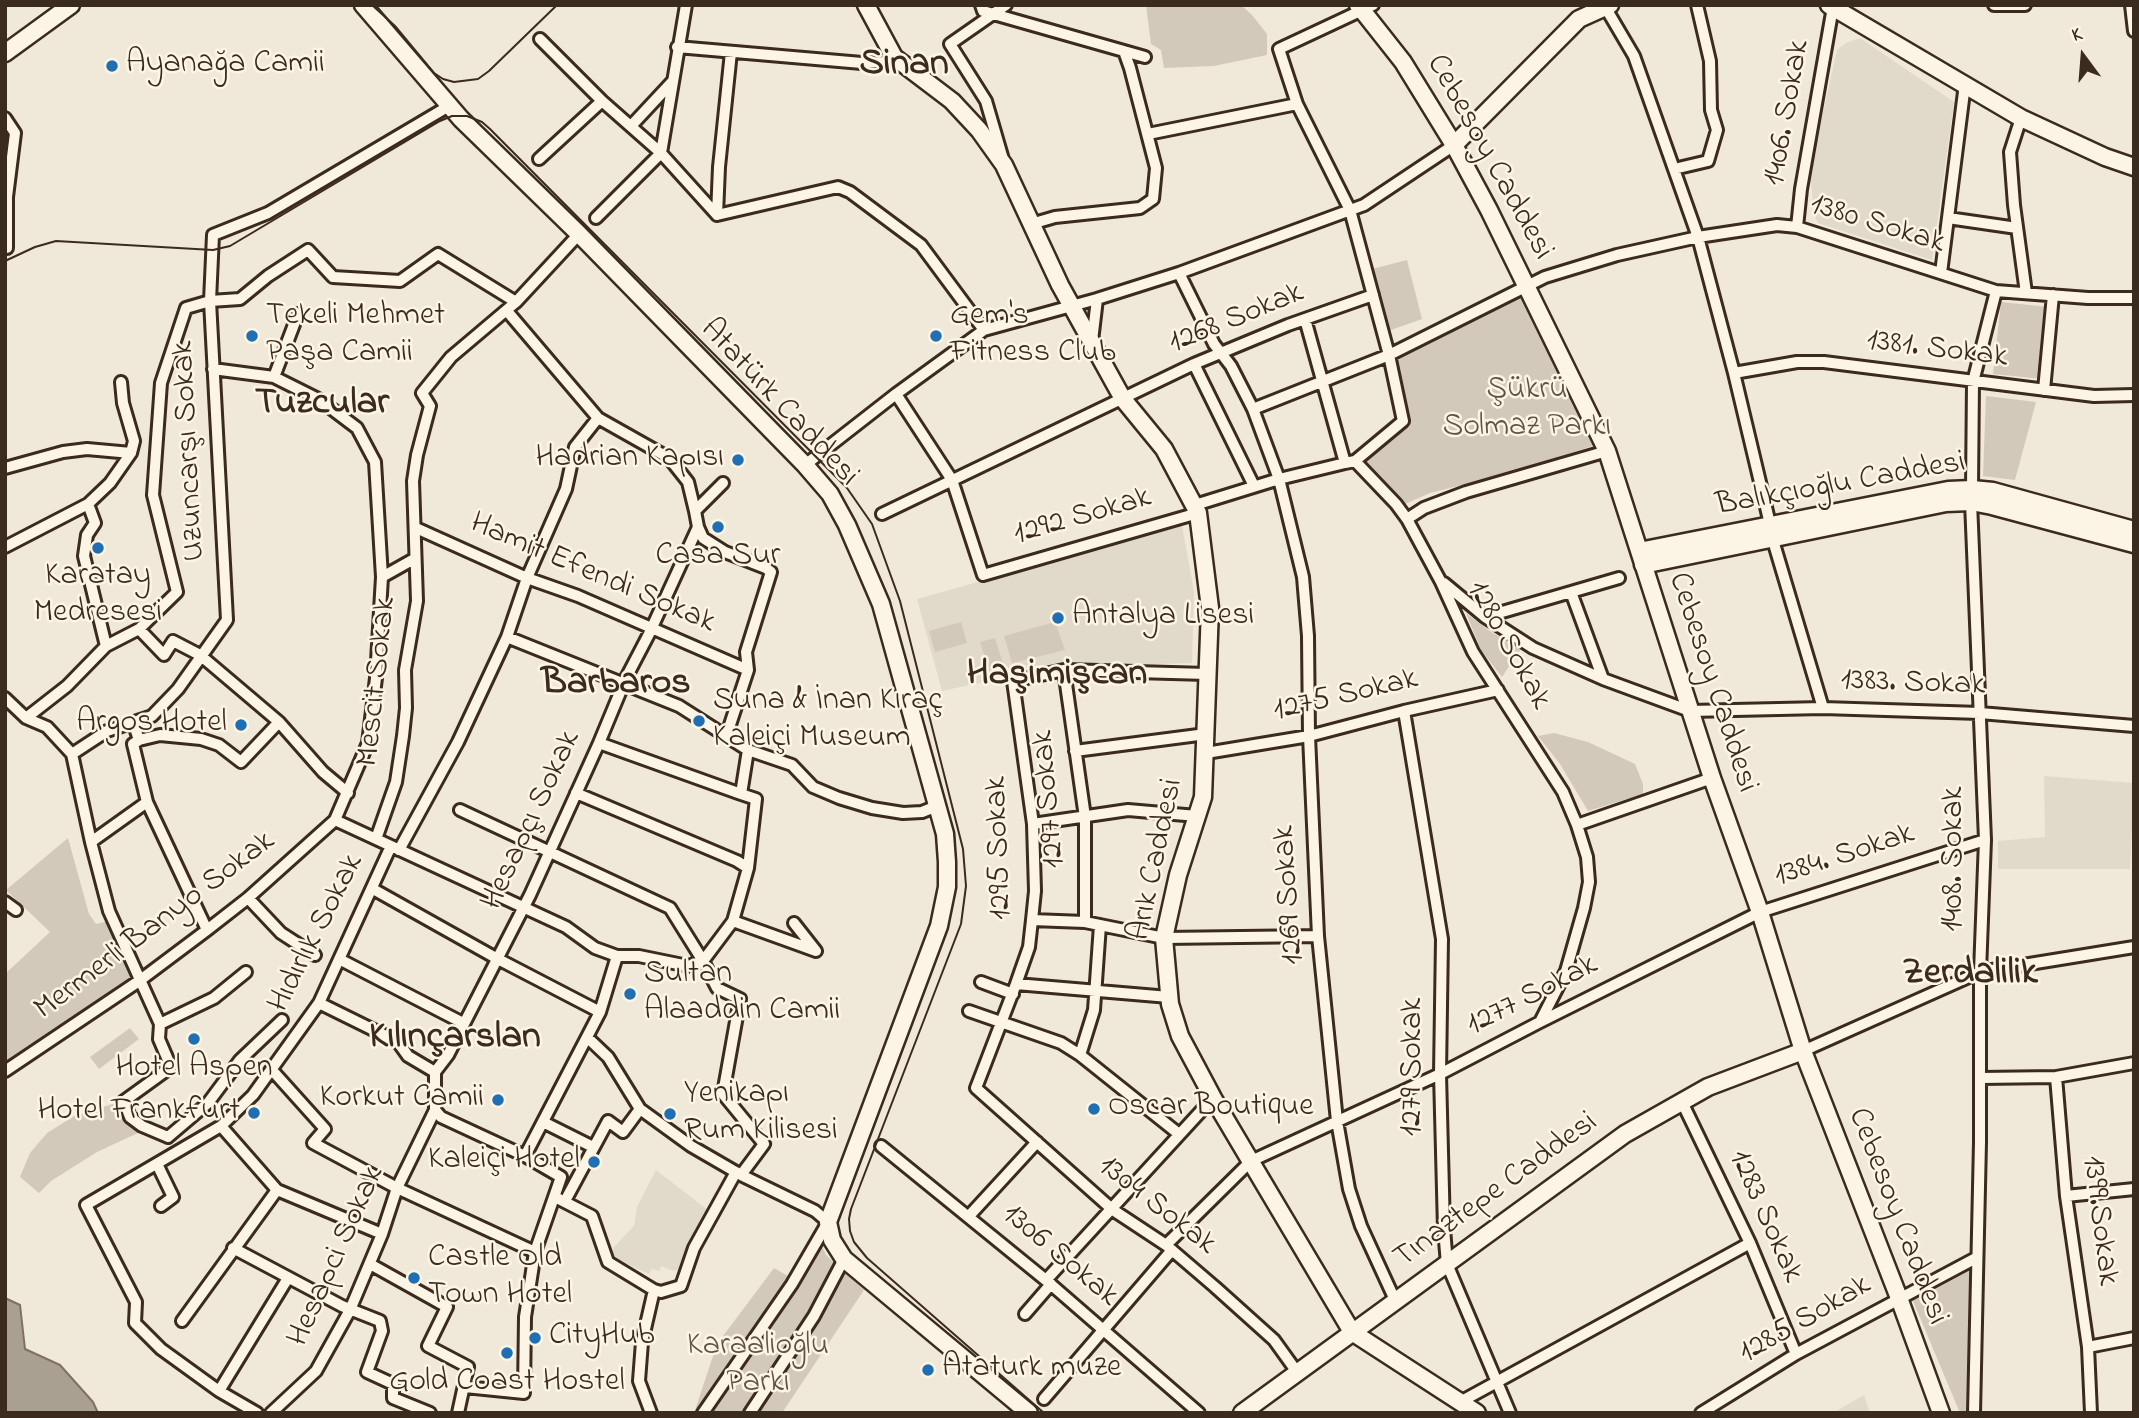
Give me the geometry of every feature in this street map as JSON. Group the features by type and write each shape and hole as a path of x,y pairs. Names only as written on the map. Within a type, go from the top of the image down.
{"street":[{"path":"5,52 71,5"},
{"name":"Atatürk Caddesi","path":"363,5 449,106 579,234 830,494 848,525 881,604 944,834 947,887 932,946 828,1222"},
{"path":"596,218 660,153 686,5"},
{"path":"677,47 862,63 886,62 894,57 866,5"},
{"path":"981,5 983,10 992,13 1145,57"},
{"path":"1004,165 986,101 950,44 1006,5"},
{"path":"1674,169 1708,161 1717,130 1712,110 1710,61 1697,5"},
{"path":"1994,5 2025,5"},
{"path":"2131,5 2134,30"},
{"path":"805,466 896,394 984,330 1179,273 1364,205 1454,145 1579,19 1606,6 1634,56 1699,237 1771,531 1823,708"},
{"path":"1833,6 2021,118 2105,157 2134,167"},
{"name":"1406. Sokak","path":"1797,227 1801,189 1833,6"},
{"path":"1350,462 1403,422 1389,355 1350,210 1297,104 1279,48 1364,7"},
{"name":"Cebesoy Caddesi","path":"1364,7 1403,62 1454,145 1526,284 1607,451 1712,778 1760,912 1803,1051 1941,1413"},
{"path":"540,39 602,101 660,153 717,215"},
{"path":"1031,224 1055,217 1140,208 1153,199 1156,169 1124,51"},
{"path":"717,215 719,167 731,52"},
{"name":"Arık Caddesi","path":"894,57 952,101 979,130 1004,165 1031,224 1122,399 1164,449 1197,509 1210,608 1206,752 1203,797 1178,875 1164,938 1169,997 1180,1036 1213,1098 1352,1332"},
{"path":"631,126 672,82"},
{"path":"1941,273 1965,84"},
{"path":"540,159 602,101"},
{"path":"1148,134 1297,104"},
{"name":"Uzuncarşı Sokak","path":"72,754 107,731 152,716 178,689 227,620 210,301 214,235 268,213 449,106"},
{"path":"5,118 15,133 7,197 7,248"},
{"path":"2021,118 2010,152 2026,293"},
{"path":"717,215 838,187 850,192 921,245 984,330"},
{"path":"1948,218 2017,228"},
{"name":"1380 Sokak","path":"1253,409 1389,355 1526,284 1617,255 1699,237 1777,225 1797,227 1996,291 2088,298 2134,298"},
{"path":"579,234 507,311 598,418 669,457 688,482 698,527 704,538 724,552 771,572 746,652 748,670 726,737"},
{"path":"26,718 67,686 106,646 139,629 177,592 153,495 161,383 186,308 210,301 240,299 268,276 308,250 333,277 400,281 438,254 516,302"},
{"name":"1269 Sokak","path":"1179,273 1253,409 1279,479 1303,578 1308,636 1309,736 1318,936 1337,1121 1349,1189 1361,1226 1395,1300"},
{"name":"1408. Sokak","path":"1974,1413 1980,972 1985,840 1971,496 1973,382 1996,291"},
{"name":"1268 Sokak","path":"882,514 1220,352 1373,295"},
{"path":"2044,390 2053,295"},
{"path":"1092,341 1097,299"},
{"name":"Mescit Sokak","path":"376,839 396,782 406,708 405,670 417,601 413,481 430,406 422,393 451,357 507,311"},
{"path":"274,377 299,314"},
{"name":"1280 Sokak","path":"1305,319 1350,462 1395,504 1407,519 1474,652 1563,792 1577,825 1587,857 1589,882 1566,971 1540,1021"},
{"name":"1381. Sokak","path":"1734,373 1797,362 1824,362 2094,396 2134,396"},
{"path":"1194,364 1254,486"},
{"path":"213,369 274,377 320,400 357,428 374,462 382,577 376,678 368,743 335,820 522,905 566,927 595,948 617,956 639,956 688,966 703,961 733,921 748,868 756,799 599,743"},
{"path":"5,547 88,504 110,483 131,453 134,441 123,403 121,382"},
{"path":"896,394 952,480"},
{"name":"Hıdırlık Sokak","path":"257,1413 219,1391 161,1349 135,1323 136,1302 86,1205 221,1126 253,1095 319,1003 373,889 458,742 507,636 527,578 566,489 575,447 598,418"},
{"path":"5,468 63,452 87,449 131,453"},
{"path":"1407,519 1424,508 1466,492 1607,451"},
{"name":"1292 Sokak","path":"952,480 983,575 1197,509 1254,486 1350,462"},
{"path":"695,511 723,484"},
{"name":"Balıkçıoğlu Caddesi","path":"1641,558 1771,531 1946,503 1993,491 2134,530"},
{"name":"Balıkçıoğlu Caddesi","path":"1971,496 2134,544"},
{"path":"88,504 95,523 88,535 84,556 106,646"},
{"name":"Hesapçı Sokak","path":"435,1072 448,1055 522,905 530,895 624,684 698,527"},
{"name":"Hamit Efendi Sokak","path":"416,528 527,578 578,596 748,670"},
{"path":"382,577 414,559"},
{"path":"1485,617 1619,578"},
{"path":"1441,582 1485,617 1534,648 1603,679 1690,711"},
{"path":"1571,592 1603,679"},
{"path":"139,629 164,655 173,641 200,655 279,722 323,772 348,793"},
{"path":"507,636 679,706 748,750 792,765 813,787 850,801 903,813 922,812 937,806"},
{"path":"1064,670 1207,674"},
{"name":"1295 Sokak","path":"976,1088 1029,947 1035,891 1033,824 1013,681 1064,670"},
{"name":"1297 Sokak","path":"1064,670 1085,817 1085,922"},
{"name":"1275 Sokak","path":"1206,752 1309,736 1498,690"},
{"path":"5,698 26,718 47,727 72,754 109,911 160,1024 159,1039 171,1067 124,1101 130,1117 142,1126 168,1137 174,1154"},
{"name":"1383. Sokak","path":"1690,711 1823,708 1980,713 2134,726"},
{"name":"1279 Sokak","path":"1404,711 1442,939 1440,1074 1447,1264 1510,1413"},
{"path":"133,722 139,740"},
{"path":"207,930 147,802 133,744 160,735 201,739 219,745 241,762 279,722"},
{"path":"1075,751 1206,734"},
{"path":"741,794 748,750"},
{"path":"1577,825 1712,778"},
{"path":"576,793 748,868"},
{"path":"91,842 147,802"},
{"path":"460,810 670,908 703,961 716,988 740,999 723,1094 764,1143 738,1173 694,1248 681,1286 661,1292 654,1290 608,1262 592,1216 560,1199"},
{"path":"1033,824 1128,810 1196,816"},
{"name":"Mermerli Banyo Sokak","path":"5,1071 139,981 207,930 248,898 335,820"},
{"name":"1384. Sokak","path":"1760,912 1985,840"},
{"path":"373,889 600,1012"},
{"path":"248,898 281,933 315,955"},
{"path":"5,902 16,910"},
{"name":"1277 Sokak","path":"1044,1399 1104,1330 1169,1247 1251,1161 1440,1074 1540,1021 1760,912"},
{"path":"1032,920 1085,922 1164,938 1318,936"},
{"path":"733,921 816,951 794,923"},
{"path":"1080,1055 1088,1034 1096,991 1100,925"},
{"path":"1803,1051 1980,972 2134,947"},
{"path":"524,1156 588,1038 600,1012 617,956"},
{"path":"341,960 463,1023"},
{"path":"160,1024 214,998 246,972"},
{"path":"981,982 1015,989 1096,991 1169,997"},
{"path":"319,1003 398,1042 408,1056 435,1072 435,1110 441,1117 524,1156 561,1177 560,1199"},
{"path":"970,1011 1048,1038 1080,1055 1179,1134"},
{"path":"168,1137 208,1102 240,1060 282,1020"},
{"path":"588,1038 608,1057 640,1109 691,1146 815,1211 828,1222 832,1240 844,1259 1028,1413"},
{"name":"Tınaztepe Caddesi","path":"1250,1411 1297,1372 1625,1134 1707,1087 1803,1051"},
{"path":"1980,1078 2056,1077 2134,1063"},
{"path":"272,1070 325,1129 313,1143 397,1188 535,1252"},
{"name":"1399.Sokak","path":"2056,1077 2066,1196 2088,1347 2091,1413"},
{"name":"1304 Sokak","path":"976,1088 1113,1210 1169,1247 1274,1340 1297,1372"},
{"path":"1025,1314 1048,1282 1213,1098"},
{"name":"1283 Sokak","path":"1682,1102 1750,1243 1796,1353"},
{"path":"465,1387 524,1393 524,1317 535,1252 560,1199 608,1121 623,1132 640,1109"},
{"name":"Hesapci Sokak","path":"271,1413 316,1371 350,1310 382,1234 397,1188 435,1110"},
{"path":"543,1122 593,1147"},
{"path":"221,1126 277,1190 382,1234"},
{"path":"969,1216 1037,1142"},
{"name":"1306 Sokak","path":"881,1146 1048,1282 1199,1413"},
{"path":"157,1164 173,1197 161,1206"},
{"path":"2066,1196 2134,1189"},
{"path":"182,1321 277,1190"},
{"path":"703,1413 792,1284 828,1222"},
{"path":"1462,1401 1750,1243"},
{"path":"233,1248 350,1310 380,1321 382,1331 367,1372 393,1384 393,1398 430,1413"},
{"name":"1285 Sokak","path":"1701,1413 1796,1353 1976,1258"},
{"path":"750,1413 814,1316 844,1259"},
{"path":"370,1264 447,1307 428,1346 468,1367 458,1413"},
{"path":"219,1391 288,1278"},
{"path":"651,1413 639,1381 642,1342 654,1290"},
{"path":"1352,1332 1477,1413"},
{"path":"2088,1347 2134,1338"}],"shaded area":[{"path":"1860,38 1954,102 1932,260 1818,223 1814,214 1810,171 1837,50"},
{"name":"Antalya Lisesi","path":"1182,525 1194,592 1192,663 1052,667 942,691 917,599"},
{"path":"2044,776 2134,783 2130,869 1998,869 1998,841 2045,837"},
{"path":"656,1170 709,1211 683,1268 673,1271 661,1266 660,1271 652,1269 649,1274 617,1259 613,1252 614,1247 634,1226 637,1207"},
{"path":"5,1298 20,1305 25,1349 60,1365 93,1402 98,1413 5,1413"},
{"path":"1864,1395 1870,1413 1833,1413"}],"green space":[{"path":"1146,5 1241,5 1267,34 1267,55 1214,66 1164,68 1161,50 1151,44"},
{"path":"1407,260 1422,319 1388,331 1372,269"},
{"name":"Şükrü Solmaz Parkı","path":"1524,291 1596,445 1498,476 1430,493 1403,505 1363,462 1409,423 1394,357"},
{"path":"2001,302 2049,307 2042,379 1993,374"},
{"path":"1986,396 2036,402 2015,480 1983,476"},
{"path":"1466,613 1491,632 1521,649 1502,677 1481,650"},
{"path":"961,622 967,643 935,652 929,631"},
{"path":"1055,622 1065,650 1012,663 1004,636"},
{"path":"995,638 1004,667 989,671 980,642"},
{"path":"1554,733 1588,742 1635,764 1643,784 1643,794 1588,811 1560,764 1538,736"},
{"path":"68,838 89,914 96,924 109,921 136,981 5,1066 5,974 50,932 6,890"},
{"path":"130,1028 139,1039 99,1069 90,1057"},
{"path":"116,1103 138,1133 97,1152 51,1181 39,1193 20,1177 30,1153 47,1133 76,1115"},
{"name":"Karaalioğlu Parkı","path":"821,1244 826,1255 864,1290 782,1413 694,1413 717,1344 774,1268 793,1279"},
{"path":"1969,1271 1969,1413 1960,1413 1913,1301"}],"tram line":[{"path":"372,5 395,26 434,73 454,82 478,79 489,71 557,5"},
{"path":"5,261 56,241 213,250 230,246 440,121 452,116 467,116 482,122 490,129 847,488 872,524 900,601 963,849 966,886 961,924 851,1209 850,1231 854,1242 867,1258 1044,1413"}],"place":[{"name":"Ayanağa Camii","path":"112,66"},
{"name":"Tekeli Mehmet Paşa Camii","path":"252,336"},
{"name":"Gem's Fitness Club","path":"936,336"},
{"name":"Hadrian Kapısı","path":"738,460"},
{"name":"Casa Sur","path":"718,527"},
{"name":"Karatay Medresesi","path":"98,548"},
{"name":"Antalya Lisesi","path":"1058,618"},
{"name":"Suna & İnan Kıraç Kaleiçi Museum","path":"699,721"},
{"name":"Argos Hotel","path":"241,725"},
{"name":"Sultan Alaaddin Camii","path":"630,994"},
{"name":"Hotel Aspen","path":"194,1039"},
{"name":"Korkut Camii","path":"498,1100"},
{"name":"Oscar Boutique","path":"1094,1109"},
{"name":"Hotel Frankfurt","path":"254,1113"},
{"name":"Yenikapı Rum Kilisesi","path":"670,1114"},
{"name":"Kaleiçi Hotel","path":"594,1162"},
{"name":"Castle Old Town Hotel","path":"414,1278"},
{"name":"CityHub","path":"535,1338"},
{"name":"Gold Coast Hostel","path":"507,1353"},
{"name":"Ataturk muze","path":"928,1370"}],"district":[{"name":"Sinan","path":"904,67"},
{"name":"Tuzcular","path":"322,406"},
{"name":"Haşimişcan","path":"1057,677"},
{"name":"Barbaros","path":"616,686"},
{"name":"Zerdalilik","path":"1970,976"},
{"name":"Kılınçarslan","path":"455,1040"}]}
